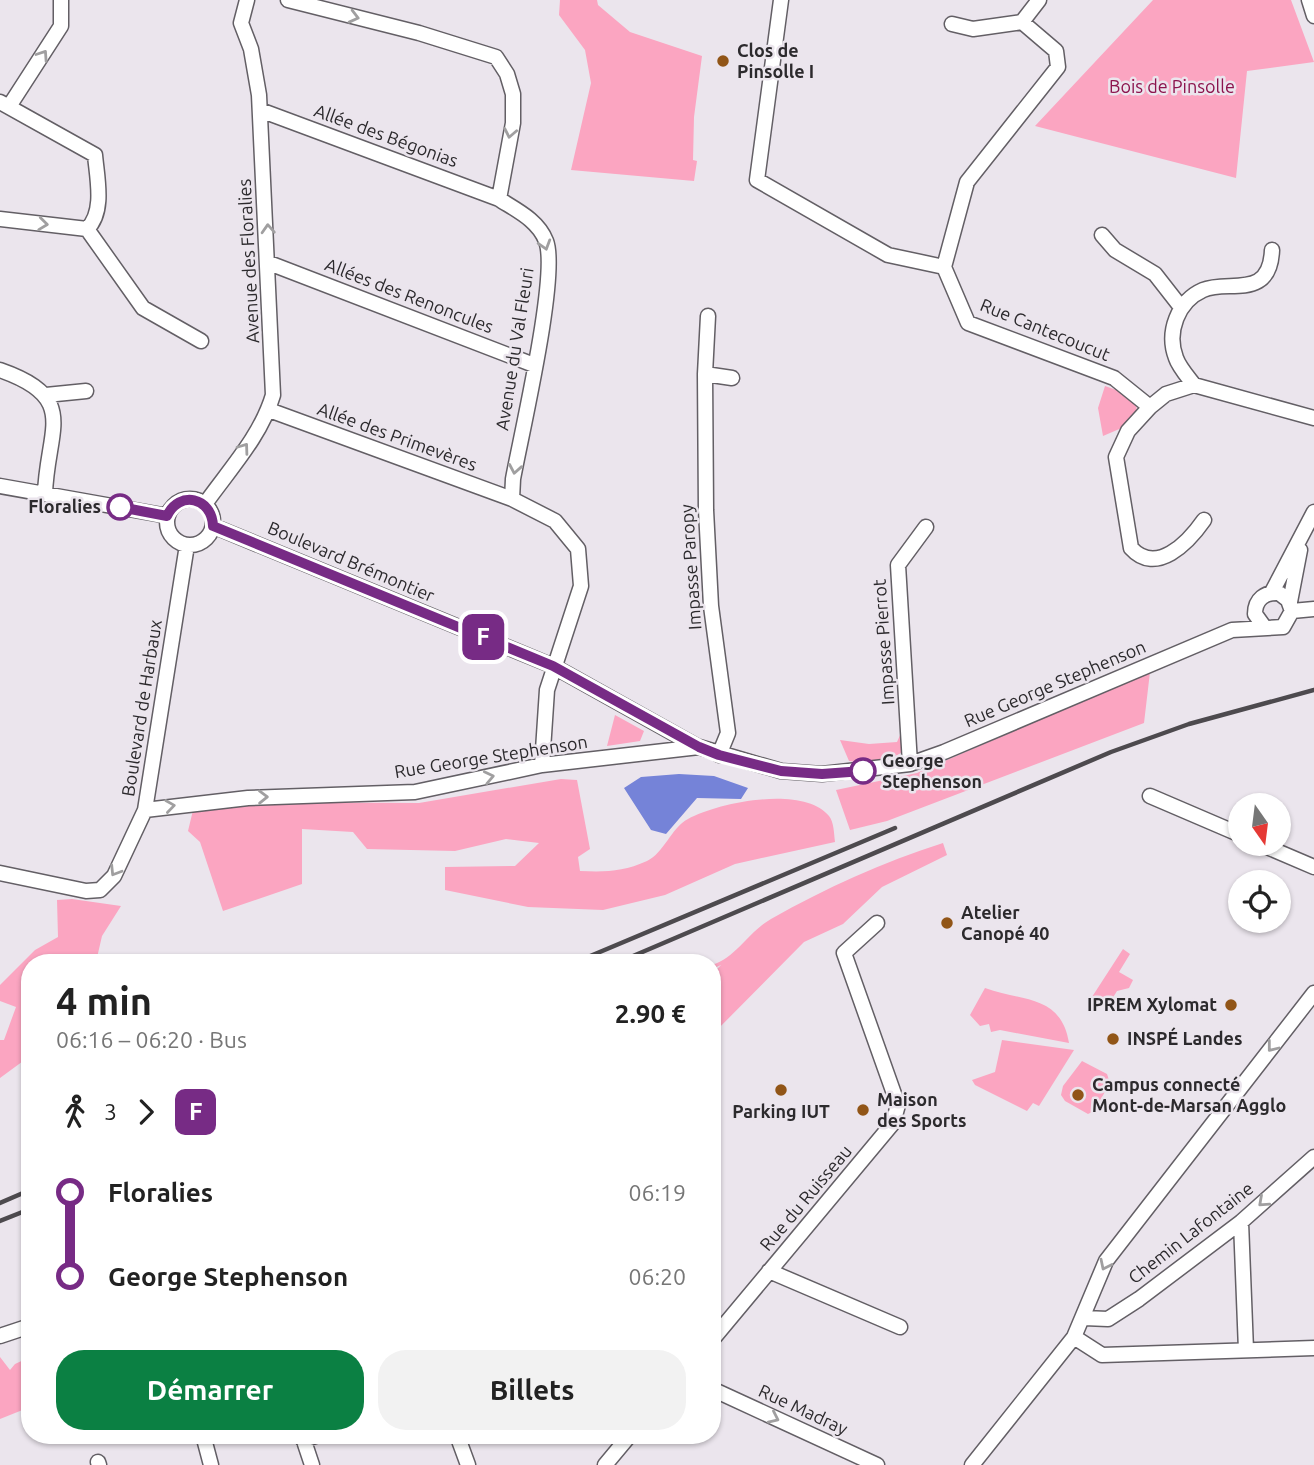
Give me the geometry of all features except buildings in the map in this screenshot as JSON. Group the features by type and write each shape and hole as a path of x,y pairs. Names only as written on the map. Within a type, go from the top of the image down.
{"street":[{"path":"0,219 87,229 93,224 99,198 94,155 5,103 61,26 61,0"},
{"name":"Avenue des Floralies","path":"205,504 269,410 273,396 274,360 260,110 251,49 241,23 247,0"},
{"path":"288,0 419,33 496,57 507,74 513,94 513,123 499,198"},
{"path":"781,0 757,180 888,255 944,267 967,182 1058,67 1056,51 1023,22"},
{"path":"952,24 973,29 1023,22 1039,0"},
{"path":"1310,0 1314,16"},
{"name":"Allée des Bégonias","path":"260,110 499,198"},
{"name":"Avenue du Val Fleuri","path":"499,198 530,219 546,240 549,254 544,311 512,499"},
{"path":"87,229 143,308 201,341"},
{"path":"1102,235 1115,250 1155,275 1180,306"},
{"path":"1194,385 1176,358 1172,335 1180,306 1202,290 1243,287 1263,276 1271,266 1272,250"},
{"name":"Allées des Renoncules","path":"269,263 534,365"},
{"name":"Rue Cantecoucut","path":"944,267 968,323 1114,378 1150,407"},
{"name":"Impasse Paropy","path":"708,316 705,374 710,606 728,733 719,755"},
{"path":"0,370 27,380 46,395 55,422 46,494"},
{"path":"705,374 732,378"},
{"path":"1204,520 1191,539 1160,559 1144,558 1131,548 1116,457 1128,431 1150,407 1166,394 1194,385 1314,418"},
{"path":"46,395 86,391"},
{"name":"Allée des Primevères","path":"269,410 512,499"},
{"path":"0,486 167,516"},
{"path":"190,499 205,504 213,517 213,526 207,538 187,545 180,543 169,532 167,516 171,509 183,500 190,499"},
{"path":"512,499 555,521 578,550 581,586 547,690 542,765"},
{"path":"1304,531 1291,606 1283,627 1265,628 1258,620 1255,608 1261,597 1272,592 1304,531 1314,512"},
{"name":"Boulevard Brémontier","path":"213,526 553,666 699,747"},
{"name":"Impasse Pierrot","path":"910,764 898,565 926,527"},
{"name":"Boulevard de Harbaux","path":"0,873 86,891 100,890 114,876 145,810 187,545"},
{"path":"1272,592 1284,596 1291,606 1314,609"},
{"name":"Rue George Stephenson","path":"1232,630 1255,608"},
{"name":"Rue George Stephenson","path":"145,810 248,798 415,792 542,765 699,747 781,771 822,774 910,764 1232,630 1265,628"},
{"path":"1150,796 1228,829"},
{"path":"1288,856 1314,867"},
{"name":"Rue du Ruisseau","path":"721,1329 893,1124 898,1105 844,953 877,923"},
{"path":"972,1465 1074,1337 1106,1261 1314,993"},
{"name":"Chemin Lafontaine","path":"1083,1318 1108,1319 1241,1222 1314,1157"},
{"path":"1241,1222 1247,1350"},
{"path":"769,1271 900,1327"},
{"path":"0,1336 21,1329"},
{"path":"1074,1337 1102,1354 1314,1348"},
{"name":"Rue Madray","path":"721,1393 877,1465"},
{"path":"205,1444 211,1465"},
{"path":"304,1444 312,1465"},
{"path":"460,1444 468,1465"},
{"path":"613,1444 616,1451"},
{"path":"605,1465 622,1444"}],"green space":[{"path":"560,0 597,0 598,5 630,32 702,56 694,117 693,160 697,161 694,181 571,170 591,83 585,50 559,15"},
{"name":"Bois de Pinsolle","path":"1153,0 1291,0 1314,62 1247,71 1236,178 1035,126"},
{"path":"1105,386 1128,394 1136,402 1137,413 1124,427 1103,436 1098,408"},
{"path":"1150,672 1144,723 887,821 850,830 836,790 917,773"},
{"path":"615,715 644,731 640,741 607,746"},
{"path":"901,733 902,752 877,761 849,761 840,740 869,744 897,742"},
{"path":"561,779 577,780 590,849 578,857 580,871 614,870 638,865 653,857 688,819 740,802 782,799 801,801 817,807 831,819 835,842 735,864 665,895 603,910 528,907 445,890 445,867 515,866 539,843 506,839 455,851 367,849 353,832 302,829 302,884 223,911 200,842 188,831 195,802 419,803"},
{"path":"943,843 947,855 882,887 843,924 804,942 721,1026 721,961 763,924 834,886"},
{"path":"72,899 121,906 102,936 98,954 31,954 58,937 57,900"},
{"path":"1123,949 1130,954 1119,972 1133,980 1129,988 1117,991 1112,999 1090,1000"},
{"path":"21,964 21,1063 0,1078 0,1040 4,1040 16,1007 0,1001 0,985"},
{"path":"985,988 1038,1002 1049,1008 1065,1027 1069,1043 1000,1030 991,1032 989,1024 980,1026 970,1015"},
{"path":"1002,1040 1074,1050 1039,1106 1033,1103 1027,1111 975,1085 972,1080 995,1072"},
{"path":"1082,1061 1107,1074 1110,1083 1094,1111 1088,1114 1065,1101 1061,1095 1063,1086"},
{"path":"0,1357 10,1370 21,1361 21,1411 0,1419"}],"water":[{"path":"679,774 714,776 748,788 741,799 697,798 666,834 651,830 624,788 641,777"}],"railway":[{"path":"638,954 1111,752 1189,724 1314,690"},
{"path":"595,954 895,828"},
{"path":"0,1203 21,1194"},
{"path":"0,1221 21,1213"}],"bus line":[{"name":"F","path":"120,507 167,516 176,503 198,500 210,510 213,526 553,666 699,747 719,755 781,771 822,774 863,771"}],"place":[{"name":"Clos de Pinsolle I","path":"723,61"},
{"name":"Floralies","path":"120,507"},
{"name":"George Stephenson","path":"863,771"},
{"name":"Atelier Canopé 40","path":"947,923"},
{"name":"IPREM Xylomat","path":"1231,1005"},
{"name":"INSPÉ Landes","path":"1113,1039"},
{"name":"Parking IUT","path":"781,1090"},
{"name":"Campus connecté Mont-de-Marsan Agglo","path":"1078,1095"},
{"name":"Maison des Sports","path":"863,1110"}]}
